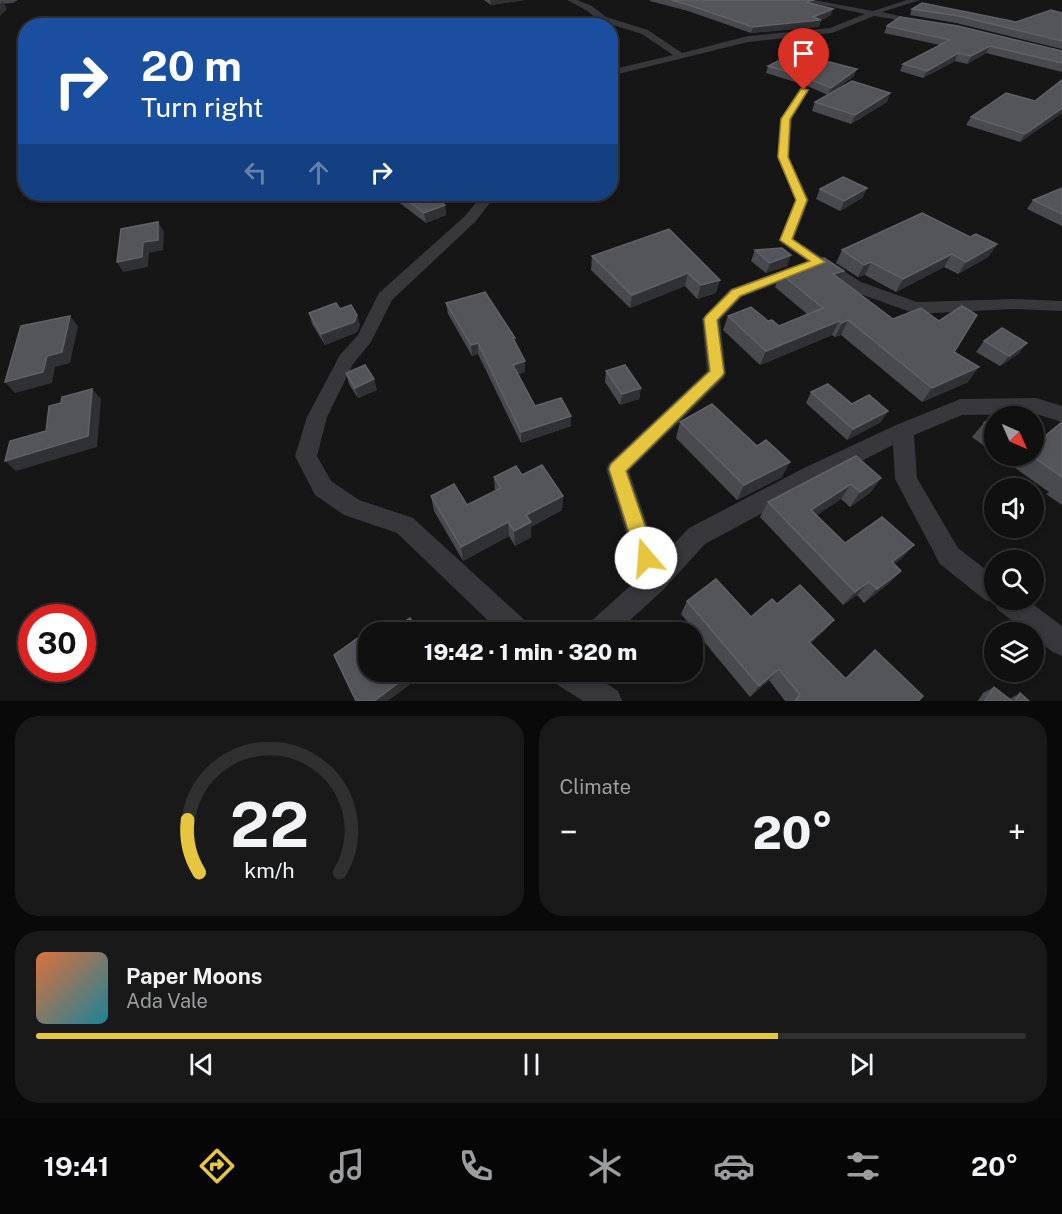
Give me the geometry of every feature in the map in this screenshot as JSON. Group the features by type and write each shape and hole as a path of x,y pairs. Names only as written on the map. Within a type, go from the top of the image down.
{"main road":[{"path":"0,1 13,0"}],"street":[{"path":"571,0 589,8 602,18"},
{"path":"802,0 933,24"},
{"path":"618,71 748,39 832,30 869,14 916,0"},
{"path":"618,24 645,32 680,56"},
{"path":"804,90 786,119 783,157 801,200 786,240 855,286 916,308 1013,304 1062,306"},
{"path":"484,201 470,219 385,297 365,338 346,360 317,417 306,456 322,488 352,508 405,525 508,622"},
{"path":"654,581 617,469 717,373 711,319 736,293 819,262"},
{"path":"609,622 654,581 697,536 812,475 903,431 960,407 1036,406 1062,414"},
{"path":"903,431 906,478 949,556 984,583"},
{"path":"1019,610 1062,643"},
{"path":"579,682 608,701"}],"building":[{"path":"671,0 814,0 806,2 833,9 813,17 821,20 753,27"},
{"path":"922,3 1016,22 1051,10 1062,13 1062,41 959,16 912,9"},
{"path":"900,17 958,26 1062,51 1062,63 990,46 971,56 958,53 927,71 903,64 950,40 887,26"},
{"path":"794,53 857,69 831,88 768,66"},
{"path":"1062,80 1062,108 1025,134 971,117 1006,93 1035,101"},
{"path":"852,81 890,93 855,115 815,102"},
{"path":"843,177 867,188 844,201 820,189"},
{"path":"1062,188 1062,214 1033,200"},
{"path":"408,201 439,201 445,205 424,213"},
{"path":"922,213 970,237 976,234 997,244 966,262 952,254 903,279 871,262 864,265 842,250"},
{"path":"158,222 158,240 143,242 142,257 117,262 121,229"},
{"path":"669,229 720,280 701,285 688,273 632,295 592,256"},
{"path":"782,248 791,255 770,263 755,250"},
{"path":"824,258 844,271 833,274 893,319 921,308 939,321 962,306 977,315 954,352 979,367 932,388 848,320 842,323 839,321 766,351 728,316 751,307 768,321 772,320 779,326 823,308 780,273"},
{"path":"485,292 515,338 513,338 525,361 513,365 535,406 561,398 571,416 521,432 478,343 471,345 446,303"},
{"path":"336,303 340,309 351,305 357,315 354,322 321,334 309,313"},
{"path":"70,316 62,352 47,356 43,372 5,382 21,326"},
{"path":"1002,328 1027,343 1009,356 984,341"},
{"path":"365,365 374,379 355,388 346,373"},
{"path":"625,365 641,388 622,394 606,371"},
{"path":"828,384 852,404 869,395 888,411 853,429 811,392"},
{"path":"92,389 88,436 5,461 10,441 46,431 49,406 61,403 62,397"},
{"path":"712,404 757,446 766,440 790,462 744,485 680,422"},
{"path":"1062,422 1062,477 1044,464 1045,436"},
{"path":"856,456 881,478 860,492 851,484 811,510 845,543 882,517 914,545 892,562 901,571 877,589 869,582 855,592 768,502"},
{"path":"542,465 563,496 526,515 531,522 514,531 508,522 461,547 431,496 454,484 467,505 501,488 494,477 516,466 522,475"},
{"path":"716,579 751,617 772,599 777,604 800,585 834,620 809,642 846,679 875,650 923,696 918,701 795,701 800,695 779,669 759,686 687,601"},
{"path":"358,638 358,682 400,682 374,701 356,701 334,655"},
{"path":"994,687 1012,701 985,701"},
{"path":"1020,693 1029,701 1015,701"}],"route":[{"path":"646,558 617,469 686,400 717,373 711,319 736,293 819,262 786,240 801,200 783,157 786,119 804,90"}]}
